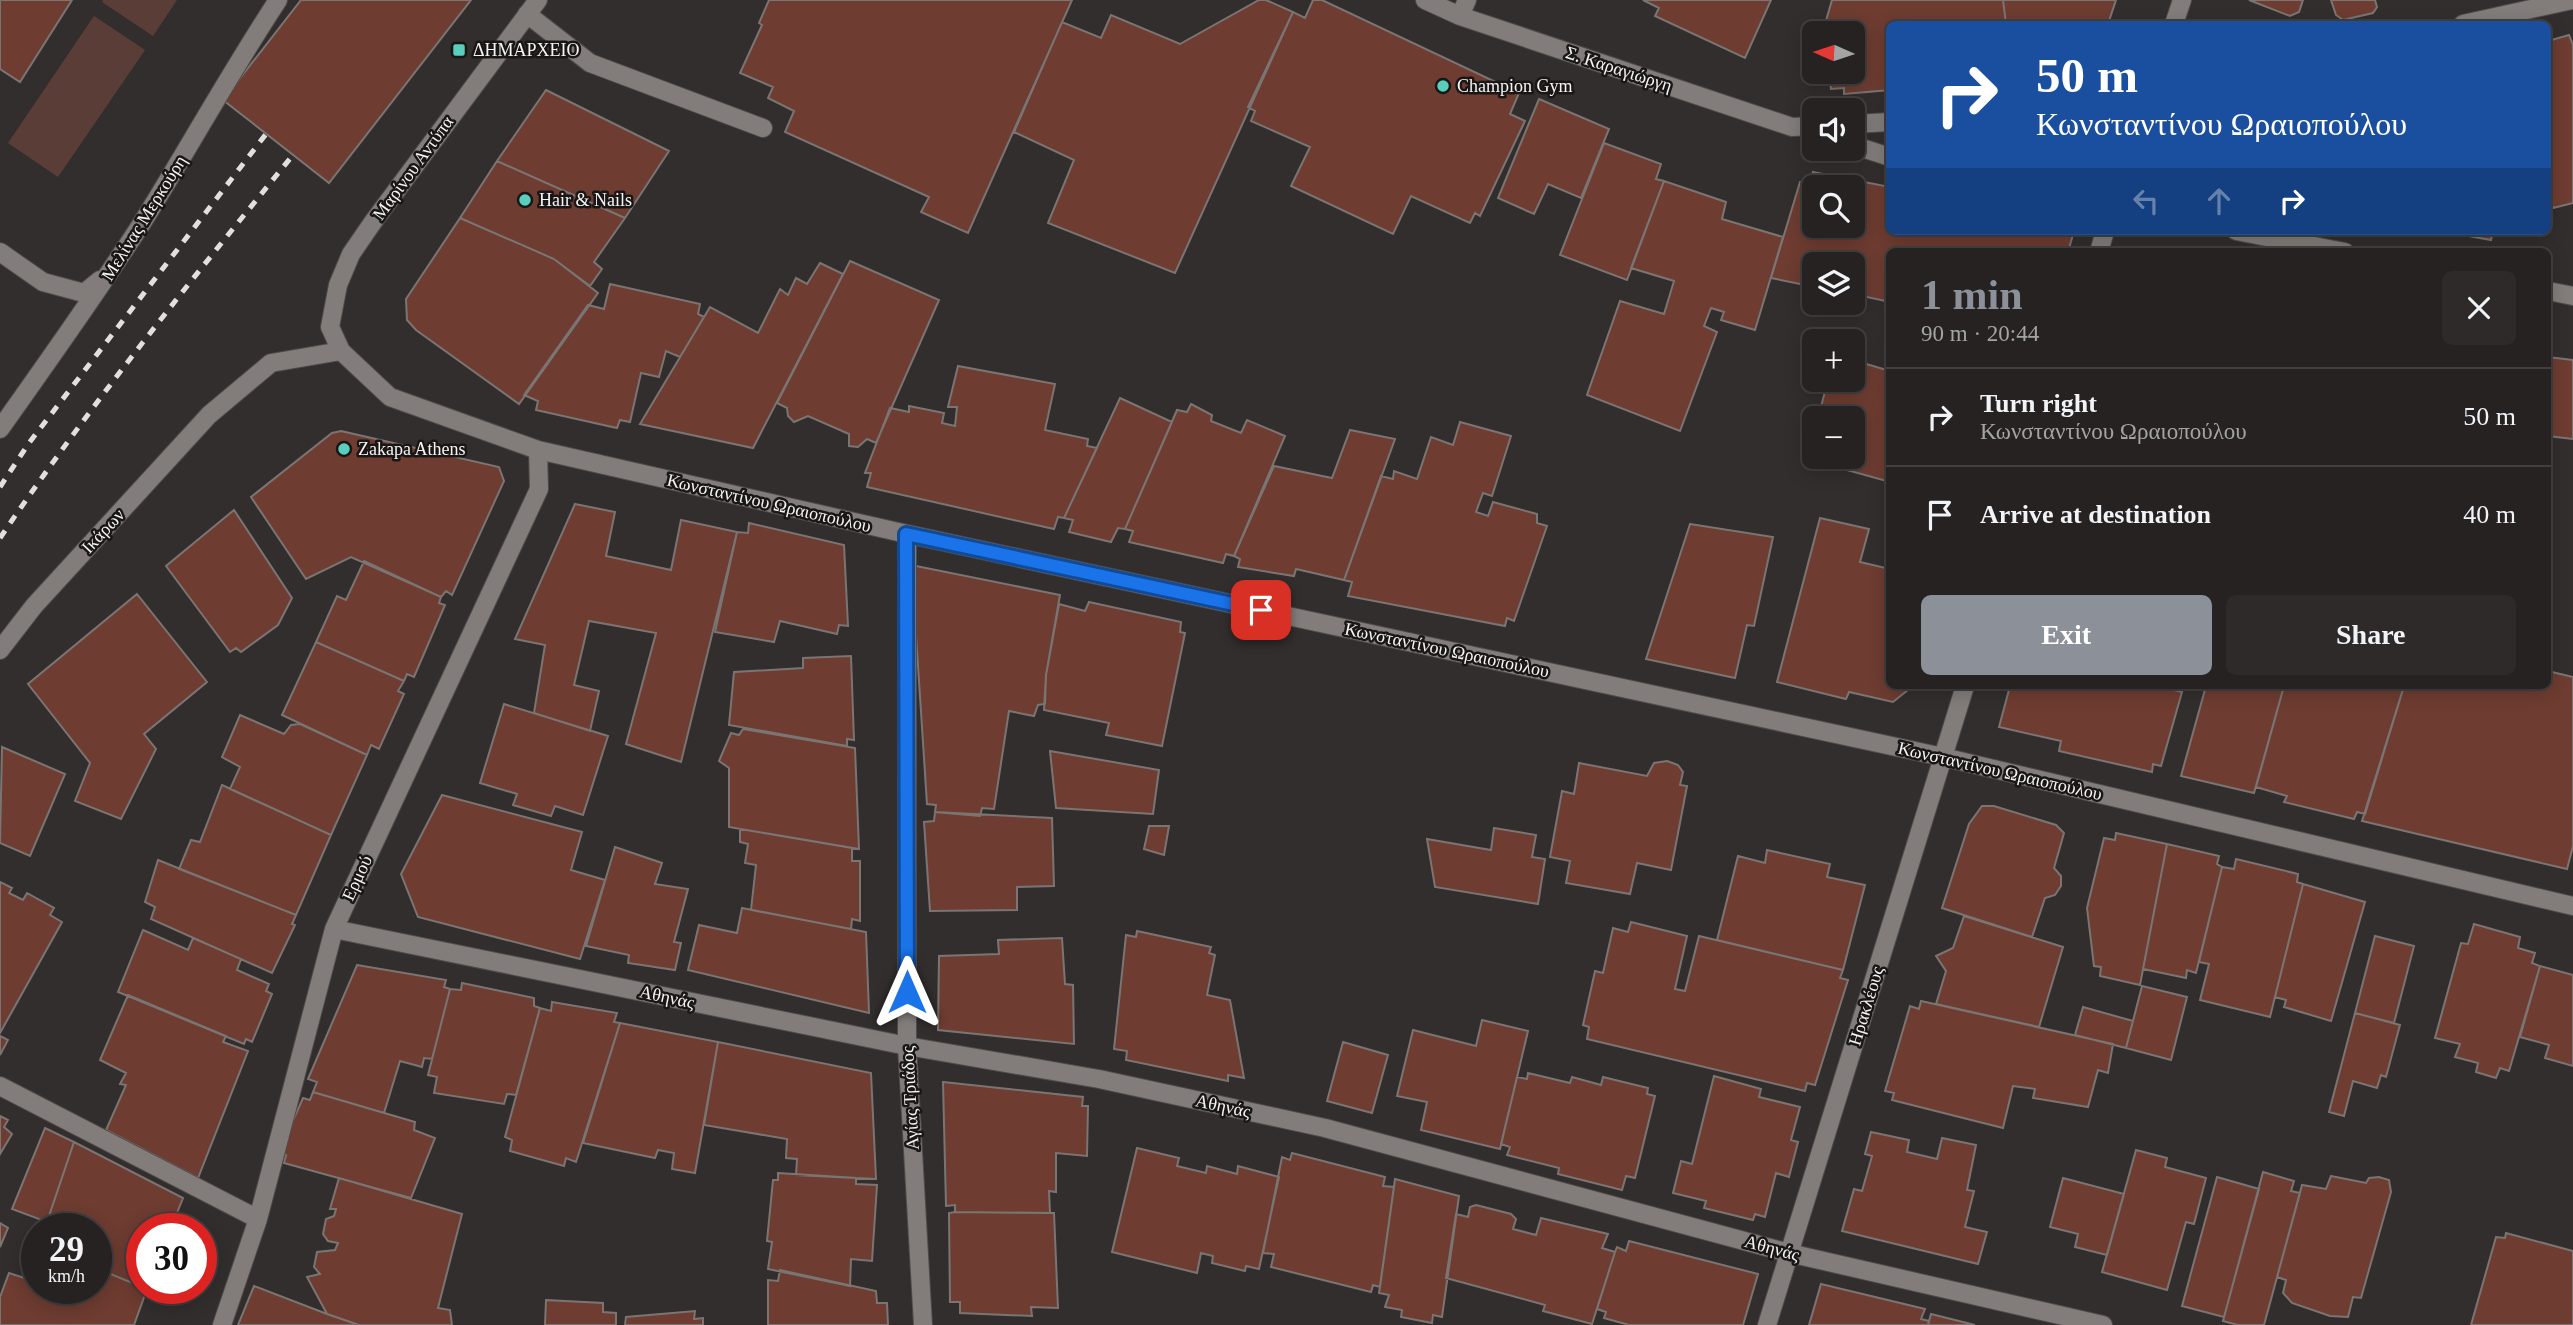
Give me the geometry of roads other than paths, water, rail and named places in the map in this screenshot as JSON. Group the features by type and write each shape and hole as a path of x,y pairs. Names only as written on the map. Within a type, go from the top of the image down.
{"street":[{"name":"Μελίνας Μερκούρη","path":"0,429 110,272 204,122 231,72 278,0"},
{"name":"Σ. Καραγιώργη","path":"1425,0 1463,8 1792,127 1802,127"},
{"path":"2175,21 2182,0"},
{"path":"2477,21 2572,0"},
{"path":"532,7 590,63 763,128"},
{"name":"Μαρίνου Αντύπα","path":"341,351 331,327 338,285 351,254 532,7"},
{"path":"1865,123 1886,122"},
{"path":"1792,127 1802,130"},
{"path":"1865,149 1886,156"},
{"path":"2257,235 2323,248"},
{"path":"0,252 43,282 84,293 110,272"},
{"path":"2551,292 2573,296"},
{"name":"Ικάρων","path":"0,650 34,606 209,415 271,363 341,351"},
{"name":"Κωνσταντίνου Ωραιοπούλου","path":"341,351 390,397 538,450 906,534 1943,757 2573,906"},
{"name":"Ερμού","path":"222,1325 258,1219 334,929 538,489 538,450"},
{"name":"Αγίας Τριάδος","path":"906,534 907,1046 923,1325"},
{"name":"Ηρακλέους","path":"1767,1325 1964,689"},
{"name":"Αθηνάς","path":"334,929 907,1046 1099,1079 1325,1128 1789,1253 2103,1325"},
{"path":"0,1086 258,1219"}],"railway":[{"path":"0,487 29,443 266,134"},
{"path":"0,538 105,391 293,155"}],"place":[{"name":"ΔΗΜΑΡΧΕΙΟ","path":"459,50"},
{"name":"Champion Gym","path":"1443,86"},
{"name":"Hair & Nails","path":"525,200"},
{"name":"Zakapa Athens","path":"344,449"}]}
